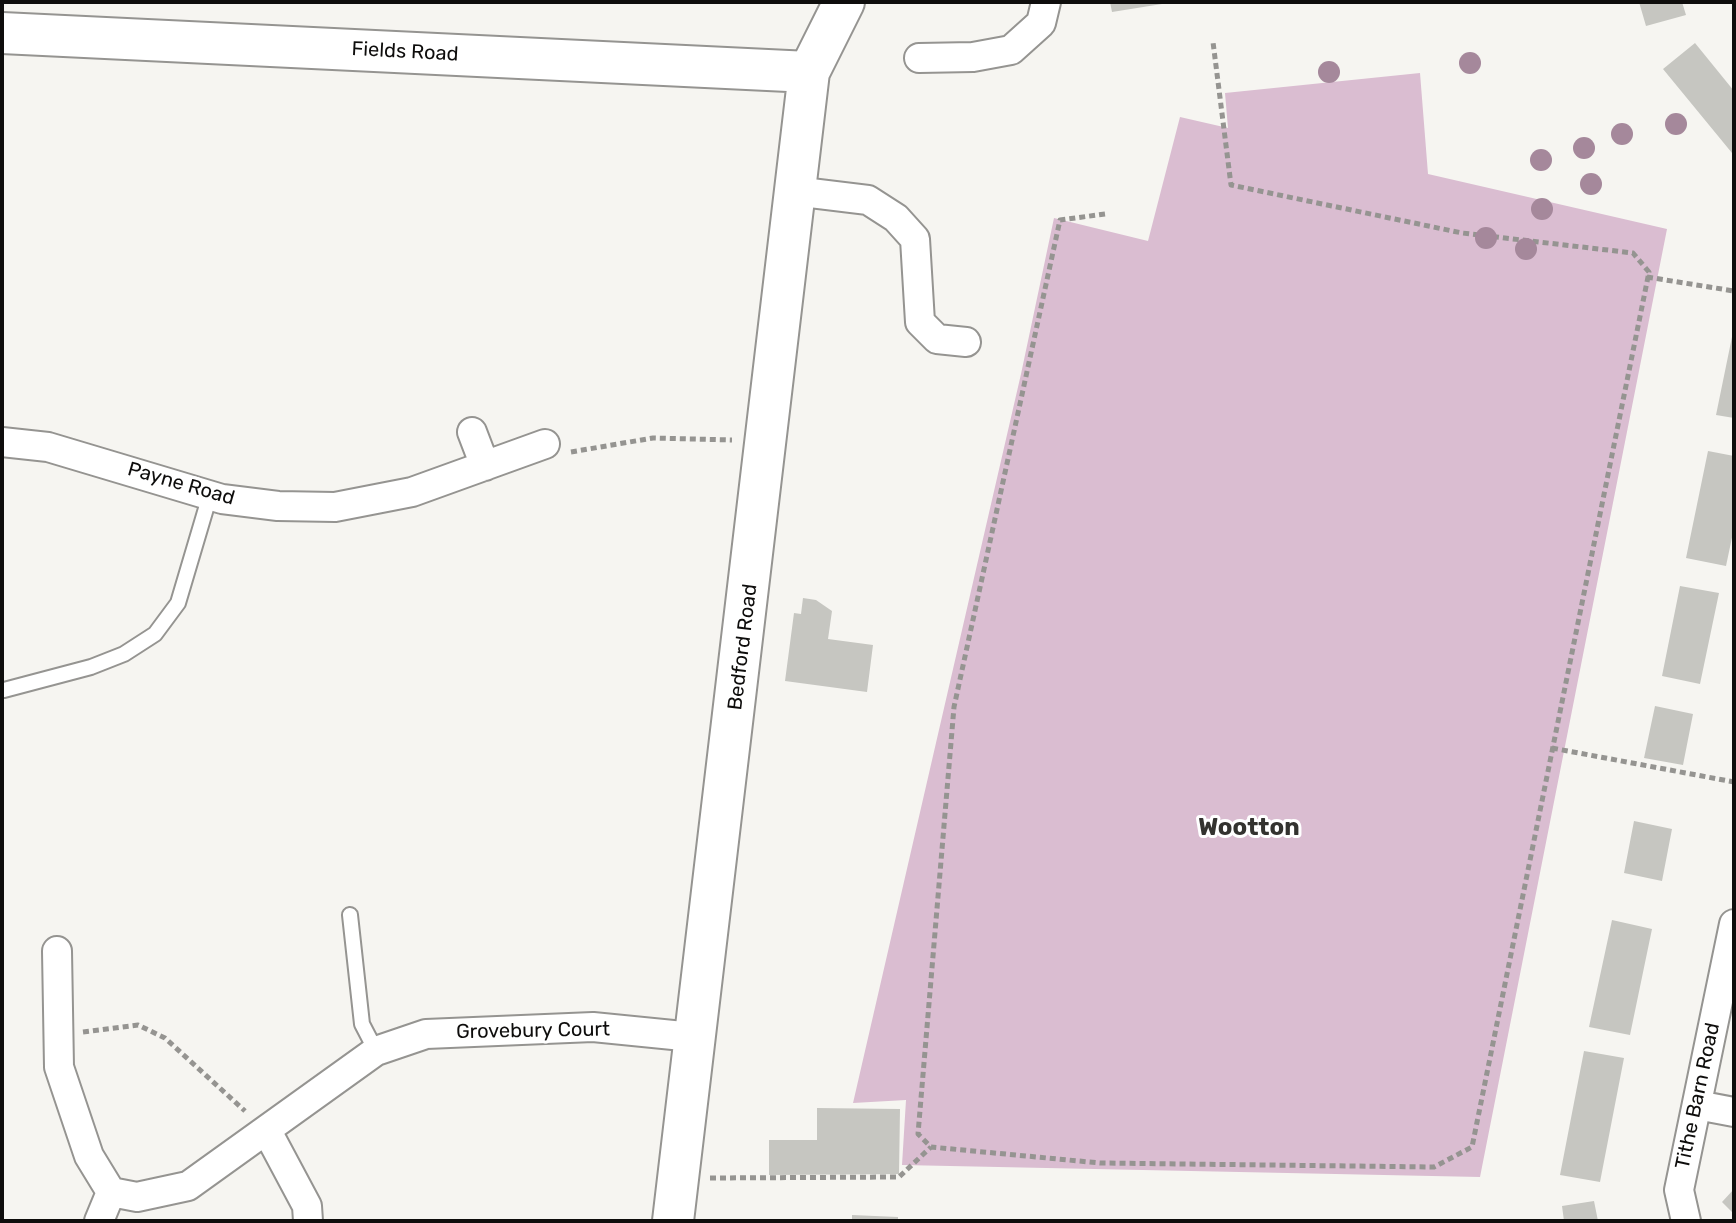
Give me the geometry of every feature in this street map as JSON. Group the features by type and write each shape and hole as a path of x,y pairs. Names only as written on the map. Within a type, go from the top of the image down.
{"street":[{"name":"Bedford Road","path":"673,1221 809,72 844,2"},
{"path":"919,58 973,57 1011,50 1041,23 1046,2"},
{"name":"Fields Road","path":"2,33 809,72"},
{"path":"794,191 868,200 896,218 915,239 920,322 937,339 966,342"},
{"path":"472,432 485,466"},
{"name":"Payne Road","path":"2,442 48,447 222,499 278,506 335,507 412,492 545,444"},
{"name":"Tithe Barn Road","path":"1686,1221 1679,1190 1734,924"},
{"path":"57,951 59,1067 89,1156 111,1192 99,1221"},
{"name":"Grovebury Court","path":"111,1192 137,1197 188,1186 376,1051 426,1034 593,1027 693,1037"},
{"path":"1697,1105 1734,1112"},
{"path":"267,1131 307,1206 308,1221"}],"lane":[{"path":"4,690 91,667 124,654 155,634 178,603 210,495"},
{"path":"350,915 362,1024 376,1051"}],"path":[{"path":"1105,214 1060,220 954,707 918,1134 931,1147 1100,1163 1434,1167 1472,1147 1649,272 1633,253 1462,233 1231,185 1213,42"},
{"path":"1647,277 1734,291"},
{"path":"545,444 563,453 653,438 767,441"},
{"path":"1552,748 1734,782"},
{"path":"57,1039 138,1025 165,1038 267,1131"},
{"path":"677,1178 899,1177 931,1147"}],"shaded area":[{"path":"1420,73 1428,174 1667,229 1480,1177 902,1165 906,1100 853,1103 1054,218 1148,241 1180,117 1228,128 1225,93"}],"building":[{"path":"1110,2 1162,2 1162,4 1112,12"},
{"path":"1639,2 1682,2 1686,15 1646,26"},
{"path":"1695,43 1734,91 1732,153 1663,69"},
{"path":"1734,332 1734,418 1716,415"},
{"path":"1708,451 1734,456 1734,528 1726,566 1686,558"},
{"path":"1680,586 1719,593 1700,684 1662,676"},
{"path":"803,598 816,600 832,611 828,639 873,645 867,692 785,681 794,613 801,614"},
{"path":"1655,706 1693,714 1683,765 1644,758"},
{"path":"1634,821 1672,829 1662,881 1624,873"},
{"path":"1612,920 1652,929 1630,1035 1589,1027"},
{"path":"1584,1051 1624,1058 1600,1182 1560,1175"},
{"path":"817,1108 900,1109 899,1174 769,1175 769,1140 817,1140"},
{"path":"1734,1189 1734,1214 1722,1202"},
{"path":"1594,1201 1598,1221 1564,1221 1562,1206"},
{"path":"852,1215 898,1217 898,1221 852,1221"}],"district":[{"name":"Wootton","path":"1249,828"}]}
